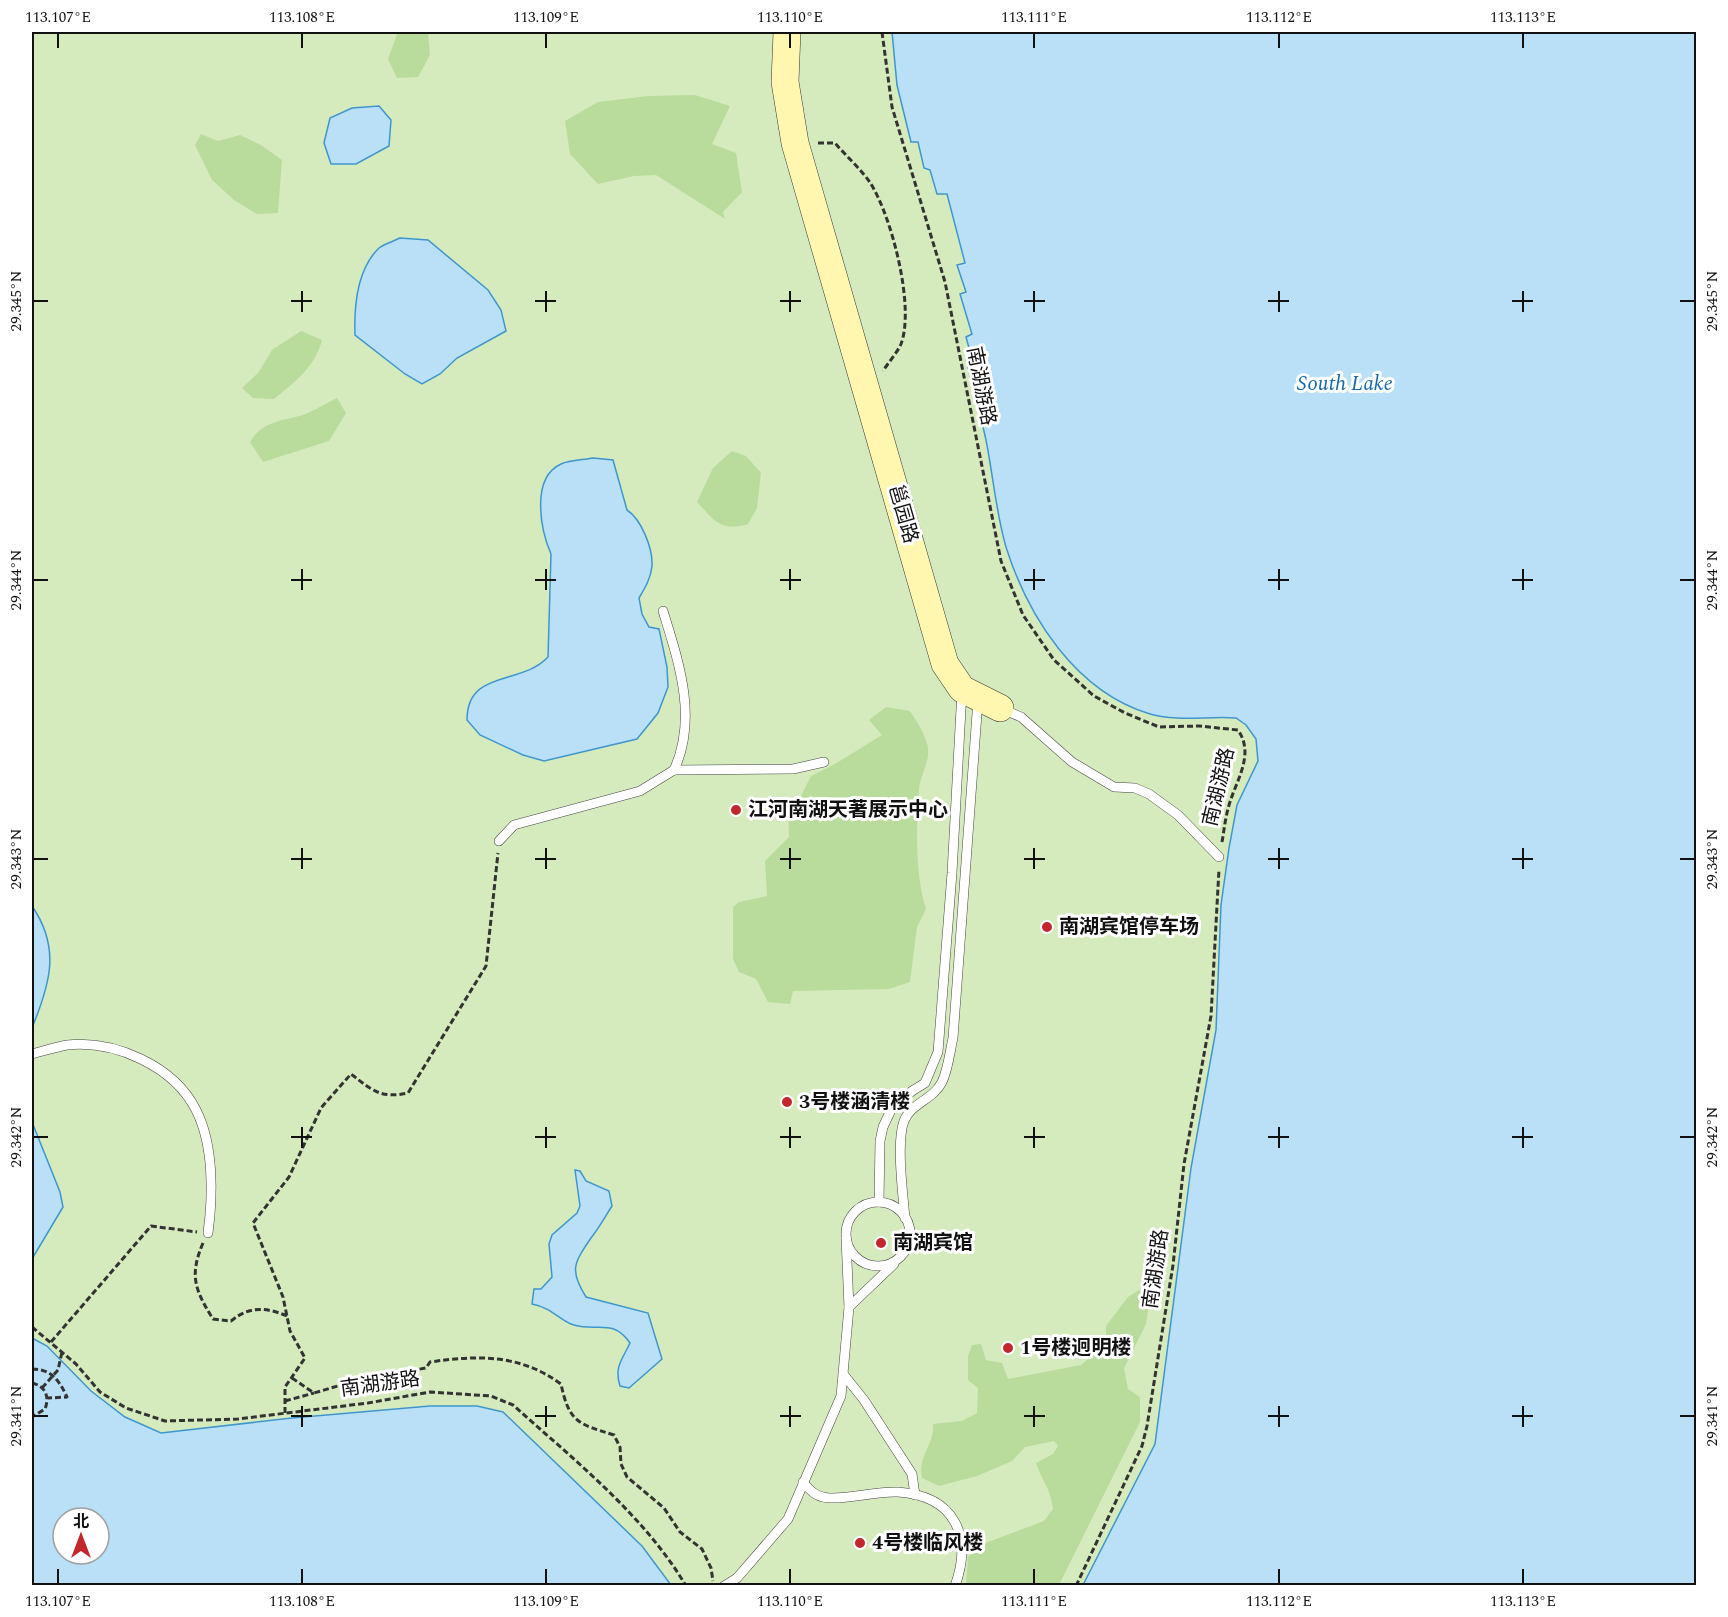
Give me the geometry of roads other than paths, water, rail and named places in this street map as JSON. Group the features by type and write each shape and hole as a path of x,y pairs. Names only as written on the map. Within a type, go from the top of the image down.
{"street":[{"name":"邕园路","path":"787,32 785,81 795,143 867,386 945,664 980,698"}],"lane":[{"path":"663,610 676,653 686,704 686,730 682,754 674,770"},
{"name":"邕园路","path":"980,698 1021,717 1072,762 1114,787 1135,788 1149,794 1178,815 1219,857"},
{"path":"879,1202 880,1141 883,1127 891,1110 912,1090 925,1083 938,1052 952,873 980,698"},
{"path":"849,1307 902,1255 910,1237 905,1218 902,1183 903,1122 912,1107 929,1098 942,1082 953,1038 980,698"},
{"path":"499,841 514,825 639,791 674,770 793,769 824,762"},
{"path":"32,1054 68,1045 109,1047 142,1059 178,1085 196,1110 207,1143 210,1186 208,1233"},
{"path":"724,1586 737,1578 788,1519 841,1396 849,1307 846,1227 858,1209 879,1202 890,1204 905,1218"},
{"path":"846,1238 849,1249 865,1263 885,1265 902,1255"},
{"path":"844,1375 912,1474 915,1495"},
{"path":"803,1482 813,1494 829,1498 897,1492 915,1495 937,1505 951,1516 960,1529 963,1558 955,1586"}],"water":[{"name":"South Lake","path":"892,32 1696,32 1696,1585 1083,1585 1155,1444 1191,1168 1216,1030 1221,905 1229,848 1237,805 1258,761 1256,739 1246,725 1236,718 1161,716 1123,703 1099,688 1078,670 1058,648 1027,600 1006,547 986,440 966,360 972,359 966,337 972,334 960,294 966,292 957,265 965,263 947,194 937,194 930,170 924,168 918,142 911,142 897,85"},
{"path":"379,106 391,120 389,146 356,164 331,164 324,143 330,118 352,108"},
{"path":"400,238 428,240 488,290 501,310 506,331 457,358 440,374 422,384 405,374 355,335 356,301 365,267 379,248"},
{"path":"593,458 613,460 627,510 637,520 648,543 652,566 639,598 642,614 649,627 659,629 667,667 668,687 658,713 637,739 544,761 523,755 480,735 467,720 469,704 476,693 486,685 524,672 537,666 548,657 551,554 542,519 542,493 551,471 561,464"},
{"path":"32,906 47,937 50,966 44,996 32,1028"},
{"path":"32,1122 60,1192 63,1207 32,1259"},
{"path":"575,1170 580,1171 586,1181 609,1191 612,1206 577,1261 577,1280 586,1297 648,1313 662,1359 629,1388 620,1386 618,1379 620,1364 630,1343 624,1335 611,1328 574,1325 532,1304 534,1289 541,1289 552,1277 549,1244 552,1235 577,1213 580,1206"},
{"path":"32,1338 47,1346 91,1391 125,1417 161,1433 292,1418 430,1406 477,1406 503,1412 642,1546 671,1585 32,1585"}],"place":[{"name":"江河南湖天著展示中心","path":"736,810"},
{"name":"南湖宾馆停车场","path":"1047,927"},
{"name":"3号楼涵清楼","path":"787,1102"},
{"name":"南湖宾馆","path":"881,1243"},
{"name":"1号楼迥明楼","path":"1008,1348"},
{"name":"4号楼临风楼","path":"860,1543"}]}
